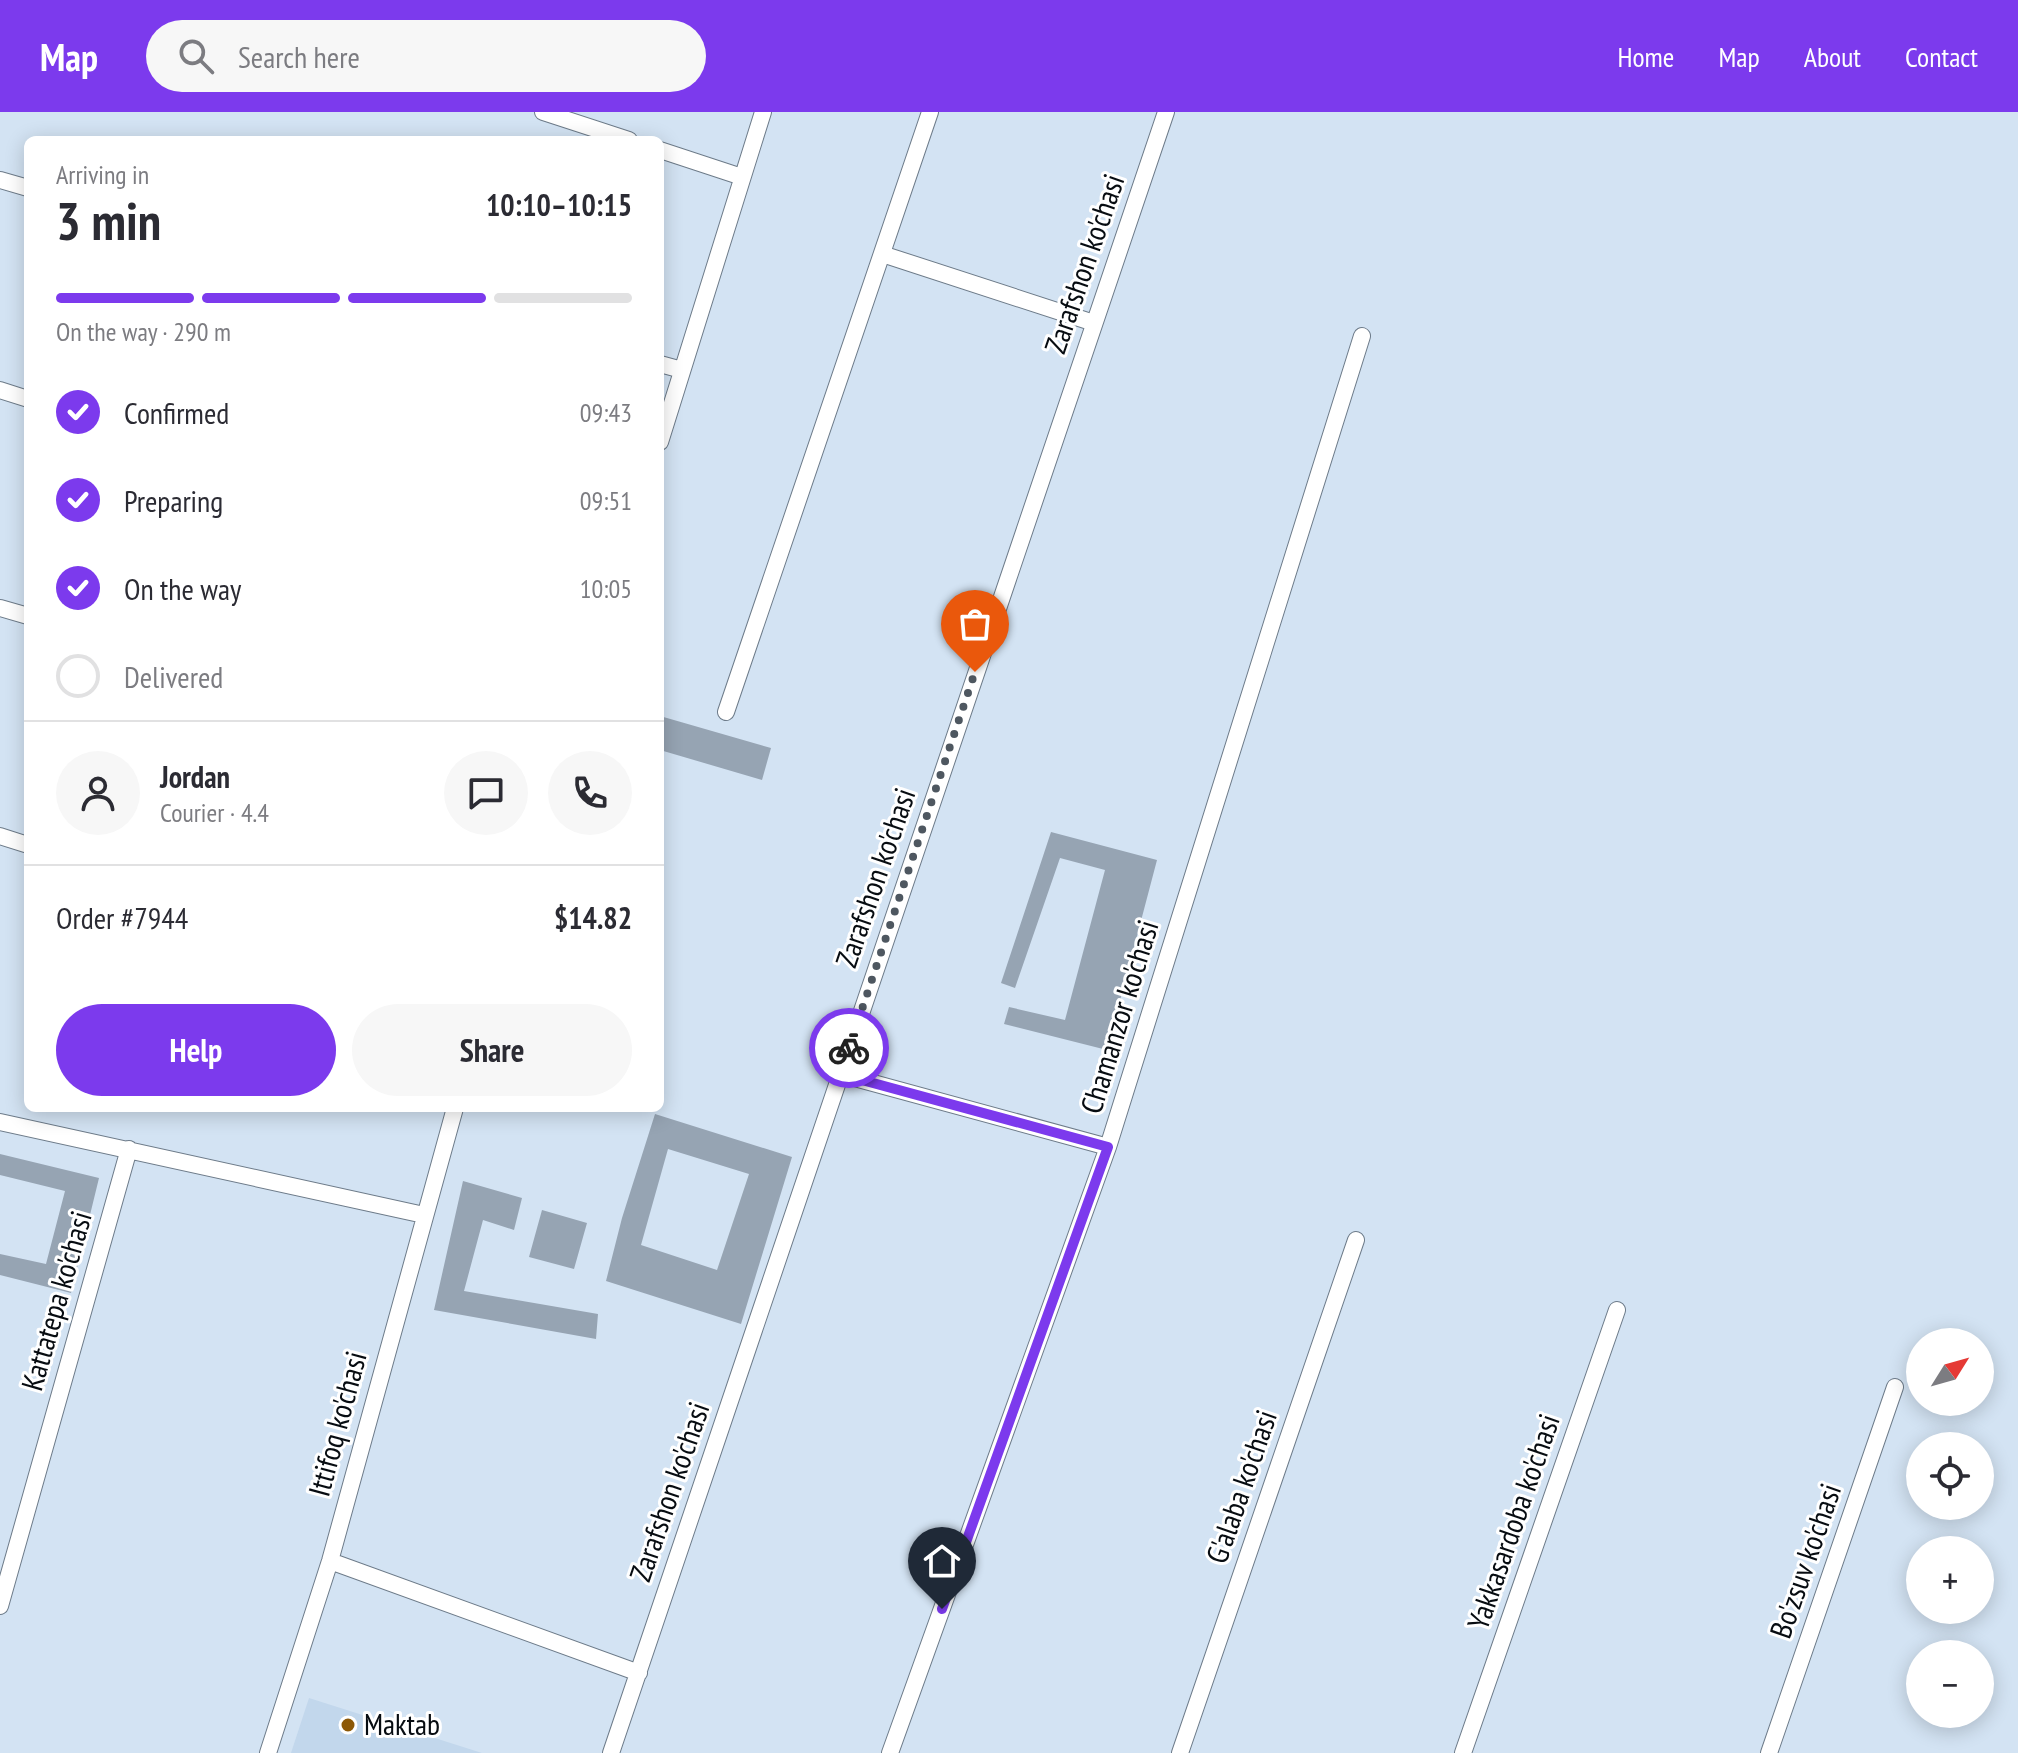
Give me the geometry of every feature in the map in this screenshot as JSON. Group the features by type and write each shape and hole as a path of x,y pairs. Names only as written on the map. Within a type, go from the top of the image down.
{"street":[{"path":"543,112 617,136"},
{"path":"664,429 763,112"},
{"path":"726,712 930,112"},
{"name":"Zarafshon ko'chasi","path":"611,1753 1166,112"},
{"path":"664,151 742,177"},
{"path":"0,180 24,187"},
{"path":"882,254 1094,323"},
{"name":"Chamanzor ko'chasi","path":"890,1753 1108,1147 1362,336"},
{"path":"664,365 682,370"},
{"path":"0,390 24,398"},
{"path":"0,608 24,615"},
{"path":"0,836 24,844"},
{"path":"840,1074 1108,1147"},
{"name":"Ittifoq ko'chasi","path":"268,1753 330,1561 454,1112"},
{"path":"0,1122 424,1215"},
{"name":"Kattatepa ko'chasi","path":"0,1606 129,1149"},
{"name":"G'alaba ko'chasi","path":"1180,1753 1356,1240"},
{"name":"Yakkasardoba ko'chasi","path":"1463,1753 1617,1310"},
{"name":"Bo'zsuv ko'chasi","path":"1769,1753 1895,1387"},
{"path":"330,1561 639,1673"}],"shaded area":[{"name":"Maktab","path":"309,1698 482,1753 291,1753"}],"building":[{"path":"664,717 771,748 762,780 664,751"},
{"path":"1051,832 1157,860 1107,1050 1004,1024 1009,1007 1065,1020 1105,870 1060,858 1015,988 1001,983"},
{"path":"655,1114 792,1157 741,1324 606,1281","holes":["668,1149 749,1174 717,1270 641,1245"]},
{"path":"0,1154 99,1178 71,1293 0,1275 0,1254 46,1264 65,1191 0,1175"},
{"path":"463,1181 522,1198 514,1230 483,1220 464,1291 598,1314 596,1339 434,1310"},
{"path":"542,1210 587,1223 574,1269 529,1257"}],"way so far":[{"path":"849,1048 975,672"}],"place":[{"name":"Maktab","path":"348,1725"}],"route":[{"path":"849,1048 840,1074 1108,1147 942,1609"}]}
